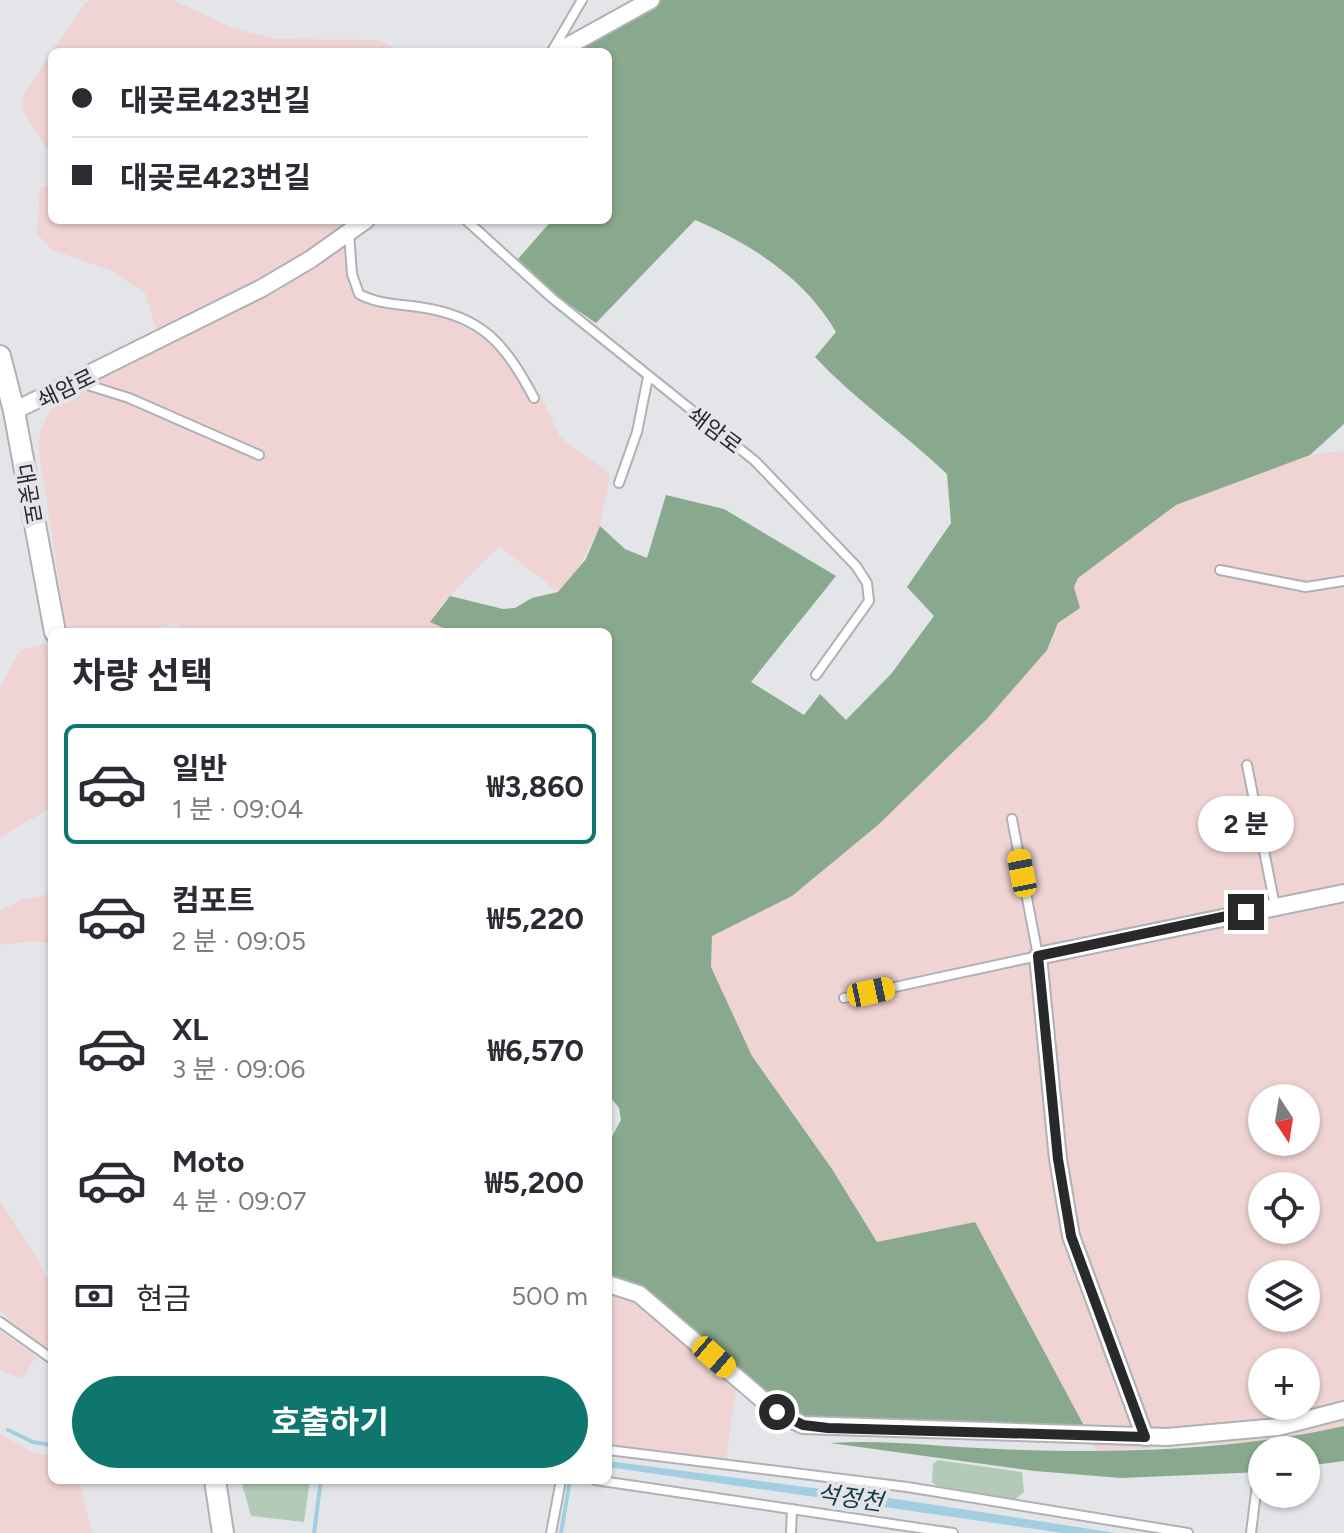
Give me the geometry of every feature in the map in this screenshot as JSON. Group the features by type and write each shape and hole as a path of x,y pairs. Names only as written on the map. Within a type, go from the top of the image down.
{"street":[{"path":"566,48 651,0"},
{"name":"쇄암로","path":"8,399 78,382 262,288 361,224"},
{"name":"대곶로","path":"0,356 54,628"},
{"path":"1145,1437 1071,1236 1058,1159 1038,956 1344,893"},
{"path":"612,1285 639,1294 777,1412 803,1425 1145,1437 1278,1427 1344,1410"},
{"path":"216,1484 223,1532"}],"lane":[{"path":"556,48 582,0"},
{"name":"쇄암로","path":"470,224 552,298 755,461 839,546 867,583 869,601 816,675"},
{"path":"349,233 352,274 359,294 370,300 438,310 498,340 513,359 534,398"},
{"path":"619,483 637,432 648,377"},
{"path":"78,382 144,404 259,455"},
{"path":"1220,570 1306,587 1344,581"},
{"path":"1247,765 1275,906"},
{"path":"844,998 1038,956 1012,819"},
{"path":"0,1322 48,1356"},
{"path":"612,1450 892,1485 1188,1533"},
{"path":"612,1483 953,1533"},
{"path":"551,1533 560,1484"},
{"path":"1251,1533 1254,1508"},
{"path":"791,1533 792,1509"}],"shaded area":[{"path":"91,0 173,0 233,28 276,39 380,40 393,48 55,48 85,3"},
{"path":"48,58 48,151 24,112 22,97"},
{"path":"48,185 48,224 348,224 260,281 157,331 145,293 110,270 50,249 37,233 40,188"},
{"path":"344,245 348,283 355,299 441,315 492,342 508,362 529,399 540,394 560,437 610,474 600,526 574,576 558,592 499,546 440,606 431,622 444,628 181,628 176,623 159,628 66,628 39,451 40,431 51,409 65,397"},
{"path":"1344,451 1344,1426 1301,1436 1248,1436 1248,1442 1096,1451 1090,1437 877,1242 832,1169 752,1056 711,967 712,936 792,896 878,825 987,719 1047,650 1058,623 1079,608 1074,587 1077,578 1176,505 1310,455"},
{"path":"46,643 48,809 0,837 0,687 20,651"},
{"path":"48,895 48,943 34,941 0,945 0,911 23,899"},
{"path":"0,1201 38,1259 48,1281 48,1351 27,1338 0,1310"},
{"path":"612,1285 639,1294 737,1377 726,1462 612,1448"},
{"path":"0,1331 36,1357 22,1379 0,1370"},
{"path":"0,1434 34,1453 48,1455 48,1484 80,1484 92,1533 0,1533"}],"green space":[{"path":"652,0 1344,0 1344,424 1310,455 1176,505 1078,578 1074,587 1080,608 1058,623 1047,650 987,719 878,825 792,896 712,936 711,967 752,1056 832,1169 877,1242 975,1222 1090,1437 803,1425 640,1294 612,1285 612,1137 621,1120 619,1108 612,1099 612,628 443,628 430,622 450,596 503,609 515,608 532,598 558,592 586,559 600,526 625,549 647,558 666,495 724,509 836,576 751,682 804,715 820,694 846,720 891,674 934,616 907,587 951,523 947,474 846,388 815,357 836,332 793,279 756,252 695,220 596,323 561,299 518,259 549,224 612,224 612,48 584,48"},
{"path":"1344,1426 1344,1461 1320,1464 1320,1436 1290,1436"},
{"path":"1248,1442 1248,1473 1121,1478 1035,1471 830,1443 1129,1451"},
{"path":"938,1460 1022,1472 1024,1492 1015,1499 937,1486 932,1482 933,1464"},
{"path":"242,1484 309,1484 304,1522 251,1516"}],"water":[{"name":"석정천","path":"612,1462 896,1499 1116,1533 1063,1533 612,1468"}],"waterway":[{"path":"8,1430 33,1442 48,1444"},
{"path":"314,1533 320,1484"},
{"path":"561,1533 569,1484"}],"route":[{"path":"777,1412 803,1425 828,1428 1145,1437 1071,1236 1058,1159 1038,956 1246,912"}]}
